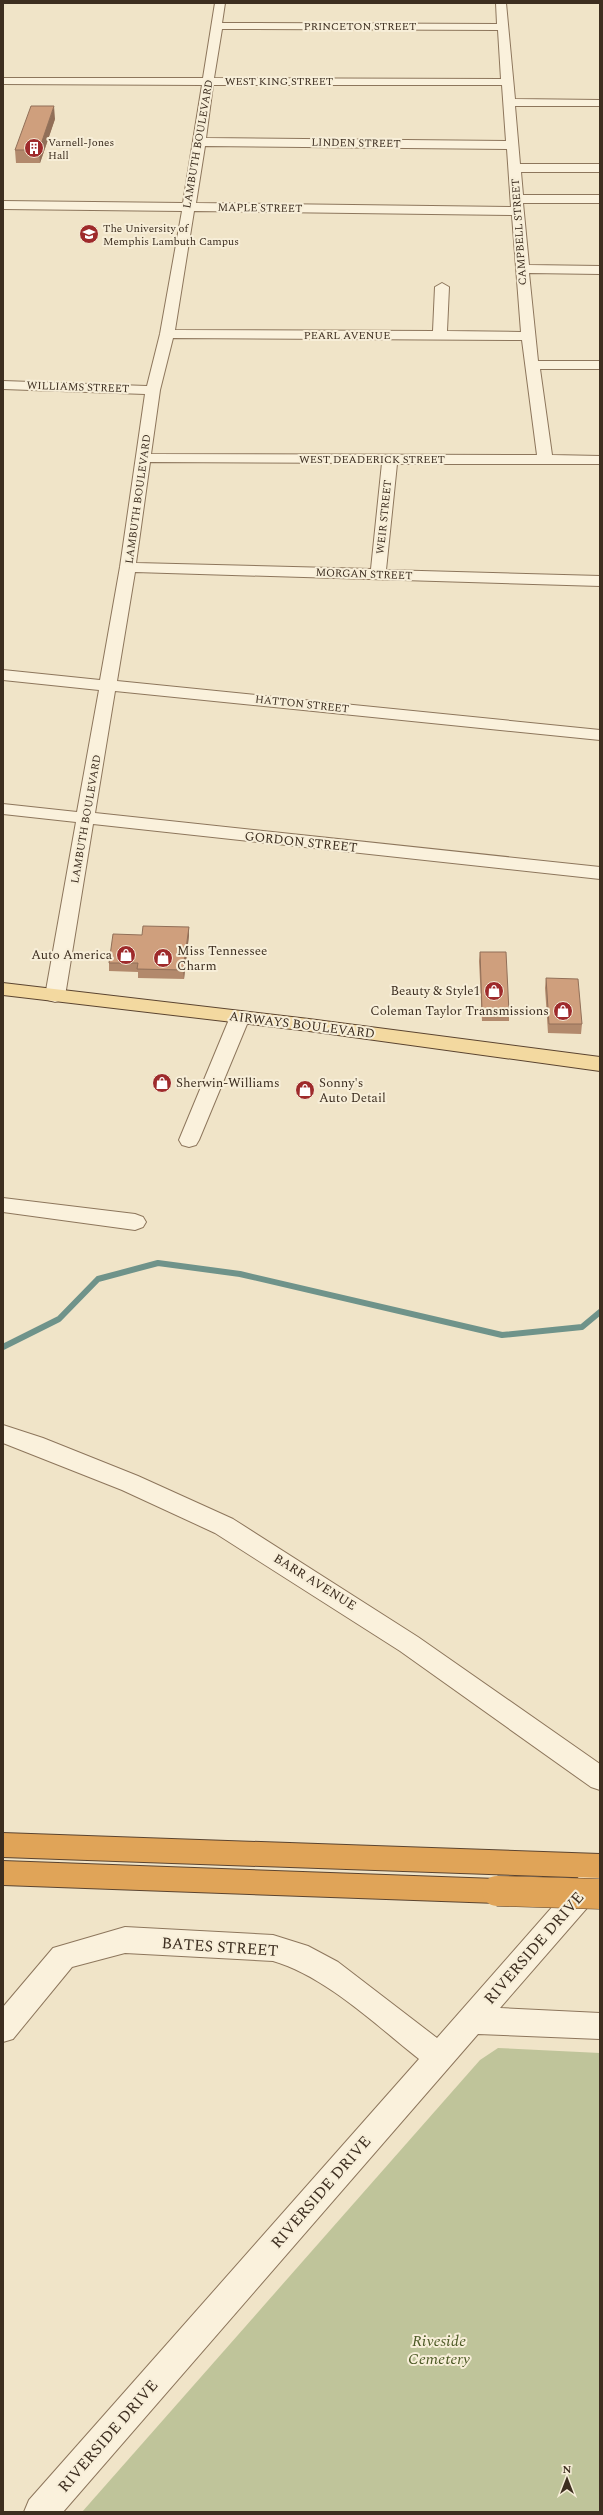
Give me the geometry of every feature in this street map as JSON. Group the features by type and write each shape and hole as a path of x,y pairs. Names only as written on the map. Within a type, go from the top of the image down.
{"highway":[{"path":"3,1845 600,1866"},
{"path":"3,1873 600,1894"}],"main road":[{"name":"AIRWAYS BOULEVARD","path":"3,989 240,1017 600,1064"}],"street":[{"name":"LAMBUTH BOULEVARD","path":"55,996 128,567 153,390 167,334 187,207 200,142 220,3"},
{"name":"CAMPBELL STREET","path":"501,3 530,365 544,460"},
{"name":"PRINCETON STREET","path":"216,26 503,27"},
{"name":"WEST KING STREET","path":"3,81 508,82"},
{"path":"509,102 600,103"},
{"name":"LINDEN STREET","path":"200,142 513,145"},
{"path":"514,168 600,168"},
{"name":"MAPLE STREET","path":"3,205 187,207 517,205 600,199"},
{"path":"522,269 600,270"},
{"path":"440,336 442,287"},
{"name":"PEARL AVENUE","path":"167,334 528,336"},
{"path":"530,365 600,366"},
{"name":"WILLIAMS STREET","path":"3,385 153,390"},
{"name":"WEST DEADERICK STREET","path":"144,458 600,460"},
{"name":"WEIR STREET","path":"378,574 390,459"},
{"name":"MORGAN STREET","path":"128,567 600,581"},
{"name":"HATTON STREET","path":"3,676 108,685 600,735"},
{"name":"GORDON STREET","path":"3,809 600,873"},
{"path":"189,1140 240,1017"},
{"path":"3,1205 135,1222"},
{"name":"BARR AVENUE","path":"3,1434 35,1444 130,1482 224,1526 409,1644 600,1779"},
{"name":"RIVERSIDE DRIVE","path":"41,2512 600,1873"},
{"name":"BATES STREET","path":"3,2029 63,1957 125,1940 274,1948 298,1956 328,1971 439,2057"},
{"path":"471,2020 600,2026"}],"green space":[{"name":"Riveside Cemetery","path":"498,2048 600,2053 600,2512 82,2512 480,2060"}],"building":[{"path":"31,106 54,106 39,150 15,150"},
{"path":"143,926 189,927 183,970 137,969 138,963 109,963 113,934 142,935"},
{"name":"Beauty & Style1","path":"480,952 506,952 509,1012 482,1011"},
{"name":"Coleman Taylor Transmissions","path":"546,978 578,979 582,1024 549,1024"}],"waterway":[{"path":"3,1347 59,1319 98,1279 158,1263 240,1274 502,1335 582,1327 600,1312"}],"place":[{"name":"Varnell-Jones Hall","path":"34,148"},
{"name":"The University of Memphis Lambuth Campus","path":"89,234"},
{"name":"Auto America","path":"126,955"},
{"name":"Miss Tennessee Charm","path":"163,958"},
{"name":"Beauty & Style1","path":"494,991"},
{"name":"Coleman Taylor Transmissions","path":"563,1011"},
{"name":"Sherwin-Williams","path":"162,1083"},
{"name":"Sonny's Auto Detail","path":"305,1090"}]}
